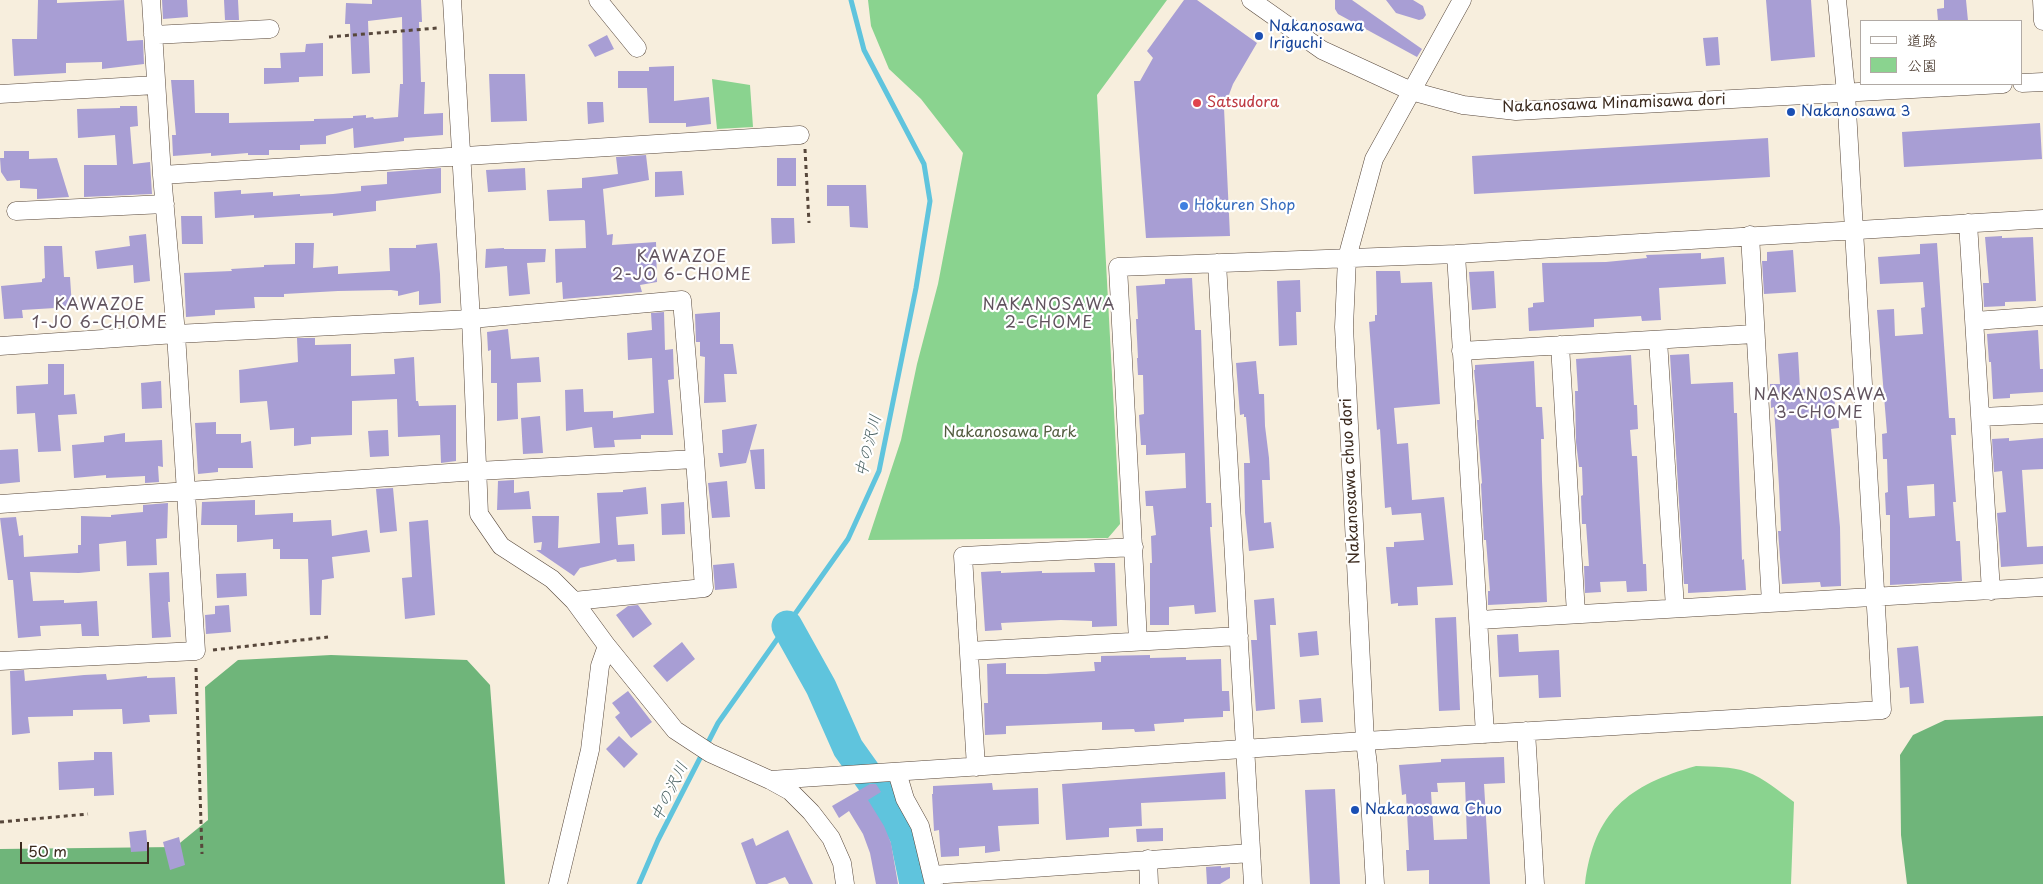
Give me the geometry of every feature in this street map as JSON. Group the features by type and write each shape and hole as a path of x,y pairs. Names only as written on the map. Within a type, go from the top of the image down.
{"street":[{"path":"0,661 196,651 176,334 162,175 151,0"},
{"path":"452,0 471,319 479,514 501,546 552,579 574,601 675,730 710,753 790,791 811,812 831,838 842,863 845,884"},
{"path":"598,0 637,48"},
{"name":"Nakanosawa Minamisawa dori","path":"1252,0 1322,50 1411,91 1463,105 1516,111 1983,85"},
{"name":"Nakanosawa chuo dori","path":"1376,884 1365,741 1344,327 1346,258 1374,159 1462,0"},
{"path":"770,780 1365,741 1882,710 1846,92 1838,0"},
{"path":"2042,0 2043,21"},
{"path":"153,35 270,29"},
{"path":"2023,83 2043,82"},
{"path":"0,94 156,85"},
{"path":"162,175 800,135"},
{"path":"16,211 165,204"},
{"path":"1138,641 1118,267 1456,254 2043,219"},
{"path":"1968,223 1991,590"},
{"path":"1750,235 1771,603"},
{"path":"1456,254 1485,734"},
{"path":"1217,263 1253,884"},
{"path":"0,346 176,334 471,319 682,300 704,588 574,601"},
{"path":"1975,321 2043,316"},
{"path":"1461,351 1755,334"},
{"path":"1658,340 1676,608"},
{"path":"1560,345 1576,614"},
{"path":"1981,417 2043,414"},
{"path":"0,504 478,471 695,459"},
{"path":"976,767 963,556 1134,547"},
{"path":"1479,620 2043,587"},
{"path":"969,651 1239,636"},
{"path":"558,884 590,750 600,666 608,646"},
{"path":"1526,731 1535,884"},
{"path":"891,772 920,826 933,879 1148,859 1251,853"},
{"path":"1148,859 1149,884"}],"path":[{"path":"329,37 453,27"},
{"path":"800,135 804,140 809,223"},
{"path":"202,854 196,651 328,637"},
{"path":"0,822 88,814"}],"green space":[{"name":"Nakanosawa Park","path":"868,0 1167,0 1097,95 1120,524 1108,538 868,540 901,440 917,364 938,284 963,153 921,99 889,69 871,26"},
{"path":"712,79 750,85 753,127 717,129"},
{"path":"331,655 467,660 490,685 505,884 0,884 0,849 175,847 208,820 205,687 238,660"},
{"path":"2043,716 2043,884 1907,884 1901,835 1900,755 1913,735 1945,720"},
{"path":"1696,766 1728,768 1747,772 1766,781 1794,802 1791,884 1585,884 1597,838 1606,820 1618,805 1651,782"}],"building":[{"path":"38,0 57,0 57,3 124,0 127,41 143,40 144,64 102,69 102,62 66,63 66,73 14,76 12,39 37,39"},
{"path":"162,0 187,0 188,17 163,19"},
{"path":"224,0 238,0 239,20 225,20"},
{"path":"372,0 421,0 422,22 419,22 421,82 425,82 424,114 443,113 443,135 404,138 404,141 354,148 353,128 326,136 326,144 300,145 300,150 269,150 269,155 248,155 248,153 211,156 211,153 173,156 172,135 176,135 171,80 194,80 195,113 229,113 229,123 314,121 314,119 353,118 353,116 366,115 366,118 373,117 374,119 398,117 400,84 403,84 402,17 368,21 370,73 352,74 350,24 345,24 346,3 372,4"},
{"path":"1184,0 1197,0 1257,43 1233,84 1224,108 1230,236 1146,238 1134,81 1140,81 1153,58 1147,51"},
{"path":"1335,0 1352,0 1422,49 1417,57 1338,14 1335,9"},
{"path":"1386,0 1413,0 1423,6 1426,15 1423,19 1419,20 1396,13"},
{"path":"1766,0 1811,0 1815,57 1771,61"},
{"path":"1944,0 1966,0 1968,20 1938,20 1937,9 1944,8"},
{"path":"607,35 614,49 595,57 588,45"},
{"path":"1718,37 1720,65 1706,66 1703,38"},
{"path":"323,43 323,76 299,77 299,82 264,84 264,68 281,68 280,53 305,52 306,44"},
{"path":"674,66 674,101 709,97 711,124 686,127 686,123 649,123 647,88 618,88 618,71 649,71 649,67"},
{"path":"489,74 525,74 527,121 491,122"},
{"path":"587,102 603,102 604,122 588,124"},
{"path":"120,106 137,106 138,126 130,127 133,164 150,162 152,194 84,197 84,165 117,165 115,135 78,138 77,109 120,108"},
{"path":"2040,123 2042,159 1904,167 1902,132"},
{"path":"1768,138 1770,177 1474,194 1472,156"},
{"path":"4,151 29,151 29,159 57,158 69,197 37,199 37,189 20,188 20,180 7,181 1,172 0,158 4,158"},
{"path":"646,155 649,180 603,189 607,235 613,234 612,245 656,242 657,282 640,285 642,292 563,299 562,282 556,283 555,249 586,248 585,221 549,221 547,190 582,188 582,178 618,174 616,157"},
{"path":"777,158 796,158 796,186 777,186"},
{"path":"441,168 441,193 376,201 376,211 333,216 333,213 254,218 254,215 215,218 214,192 241,190 241,194 273,192 273,196 333,194 361,191 361,186 387,184 387,172"},
{"path":"525,168 526,190 488,192 486,170"},
{"path":"682,171 684,195 655,197 655,172"},
{"path":"827,185 866,185 868,228 850,227 849,206 827,206"},
{"path":"181,216 202,216 203,244 182,244"},
{"path":"771,218 794,218 795,243 772,244"},
{"path":"146,234 150,281 134,283 133,265 97,269 95,251 130,246 129,236"},
{"path":"2002,236 2002,238 2033,237 2036,301 2005,302 2005,306 1984,307 1983,283 1989,283 1985,237"},
{"path":"295,243 314,243 313,268 338,266 338,274 390,271 389,248 416,248 416,245 437,243 441,303 419,305 419,291 398,296 398,291 391,290 338,291 284,294 284,297 254,297 255,308 215,310 215,315 186,317 184,273 232,271 231,269 264,267 264,265 295,264"},
{"path":"1937,243 1949,418 1955,418 1956,435 1951,435 1956,502 1953,502 1956,541 1960,541 1962,581 1890,585 1890,515 1886,515 1885,493 1888,492 1887,459 1883,459 1882,434 1887,433 1877,310 1894,309 1895,336 1923,334 1921,308 1925,307 1923,282 1880,284 1878,257 1920,254 1920,244","holes":["1934,484 1935,516 1909,518 1907,486"]},
{"path":"44,246 62,246 64,277 70,277 72,307 22,310 23,318 4,319 1,286 42,282 42,279 45,278"},
{"path":"486,249 546,249 545,262 527,263 530,294 509,296 507,266 485,268"},
{"path":"1793,250 1796,292 1764,294 1762,261 1767,261 1767,252"},
{"path":"1701,253 1701,259 1724,257 1726,284 1659,288 1661,320 1642,321 1641,316 1594,319 1594,327 1529,331 1528,308 1533,307 1533,303 1544,302 1542,263 1606,262 1647,258 1646,255"},
{"path":"1376,271 1400,271 1401,283 1432,282 1440,404 1394,408 1397,444 1408,443 1412,500 1444,497 1453,585 1417,587 1418,605 1398,606 1398,603 1391,604 1386,547 1394,547 1394,542 1424,540 1421,513 1392,515 1391,507 1385,508 1380,429 1377,430 1369,322 1375,321 1375,315 1377,315"},
{"path":"1494,271 1496,308 1472,310 1469,272"},
{"path":"1192,278 1195,330 1201,330 1206,503 1211,503 1212,527 1210,527 1216,612 1195,614 1194,605 1169,607 1169,625 1150,625 1151,536 1156,535 1153,506 1146,506 1145,491 1186,488 1185,453 1146,455 1146,445 1141,445 1139,415 1144,414 1143,375 1138,375 1136,286 1165,284 1165,279"},
{"path":"1300,280 1301,312 1296,312 1297,345 1279,346 1277,281"},
{"path":"664,312 665,350 673,349 674,379 668,380 673,435 641,435 641,439 614,440 615,447 594,448 592,427 566,431 565,390 583,389 584,412 613,411 613,418 654,413 652,358 628,360 627,333 652,330 651,313"},
{"path":"720,312 720,344 733,344 737,374 724,374 726,402 704,403 705,357 700,356 700,342 696,342 695,314"},
{"path":"508,329 511,359 539,357 541,382 517,383 518,419 497,421 497,383 491,383 491,350 488,351 487,332"},
{"path":"2038,330 2040,369 2043,369 2043,392 2010,394 2010,398 1993,399 1987,334"},
{"path":"297,338 315,338 315,345 351,344 351,376 395,374 394,359 414,357 416,401 418,401 419,406 456,405 456,461 441,463 440,435 398,437 397,399 352,401 352,435 311,437 311,444 294,446 294,428 270,430 267,401 240,403 239,370 298,362"},
{"path":"1798,352 1800,389 1834,388 1835,407 1838,407 1839,428 1831,429 1840,527 1841,586 1821,587 1820,582 1782,584 1778,531 1781,531 1779,486 1774,407 1771,408 1770,384 1780,384 1778,354"},
{"path":"1689,354 1691,384 1733,382 1734,413 1737,413 1742,560 1744,559 1746,590 1688,593 1688,584 1684,584 1670,355"},
{"path":"1631,355 1634,405 1637,405 1638,429 1630,430 1632,456 1637,456 1643,564 1646,564 1647,591 1627,592 1626,581 1600,582 1601,592 1585,593 1584,566 1589,566 1586,524 1582,524 1582,467 1579,467 1576,442 1575,391 1578,391 1576,359"},
{"path":"1256,361 1259,394 1264,394 1269,458 1270,480 1262,480 1264,523 1271,522 1274,548 1249,551 1245,513 1244,463 1250,463 1246,417 1244,417 1244,414 1240,415 1236,363"},
{"path":"1534,361 1536,407 1542,407 1544,439 1541,439 1547,602 1488,605 1488,591 1490,591 1486,540 1484,540 1477,420 1479,420 1474,370 1475,365"},
{"path":"48,364 64,364 64,395 75,394 77,414 58,415 61,451 38,452 35,413 17,414 16,386 48,384"},
{"path":"161,381 162,408 142,409 141,383"},
{"path":"540,416 543,453 523,454 521,418"},
{"path":"216,422 216,434 241,434 241,443 251,441 253,468 218,468 218,472 198,474 195,423"},
{"path":"757,424 746,463 720,467 718,453 723,453 722,430"},
{"path":"388,430 389,456 370,457 368,431"},
{"path":"125,433 125,442 162,440 163,467 158,466 159,482 145,483 145,476 106,478 106,475 74,478 72,445 104,442 104,436"},
{"path":"2009,438 2009,441 2043,438 2043,469 2022,470 2027,547 2043,546 2043,564 2001,567 1997,513 2006,512 2002,471 1994,472 1992,439"},
{"path":"18,449 20,482 0,484 0,450"},
{"path":"764,449 765,489 755,489 750,450"},
{"path":"514,480 514,493 529,491 531,509 497,510 498,481"},
{"path":"727,481 730,517 712,518 708,483"},
{"path":"646,487 648,514 616,517 618,545 634,544 635,561 617,562 616,559 580,568 574,576 536,550 541,550 542,542 534,543 532,516 559,516 558,548 600,543 597,493 623,492 623,490"},
{"path":"393,488 397,531 380,533 376,489"},
{"path":"255,500 255,515 293,513 293,522 331,520 332,536 367,530 370,552 332,557 334,578 322,580 321,615 310,615 308,559 280,559 280,549 273,549 273,539 237,542 237,525 201,525 202,502"},
{"path":"684,502 685,534 662,535 661,504"},
{"path":"168,503 167,538 156,539 157,565 127,566 126,541 99,544 100,571 79,573 30,572 33,601 64,600 64,603 97,601 99,636 82,636 81,624 40,626 41,636 18,638 13,580 8,580 0,518 16,517 19,536 23,535 24,557 78,553 78,545 81,545 81,516 111,517 111,515 143,512 143,505"},
{"path":"428,520 435,615 405,619 402,578 412,577 409,522"},
{"path":"734,563 737,588 715,590 713,565"},
{"path":"1094,563 1115,563 1117,626 1092,627 1092,621 1061,620 1001,623 1002,630 985,631 981,572 1095,572"},
{"path":"169,572 170,602 168,602 171,637 152,638 149,573"},
{"path":"246,573 247,596 217,598 216,574"},
{"path":"1274,598 1276,625 1270,625 1275,709 1256,711 1251,640 1257,640 1254,600"},
{"path":"229,605 231,632 206,634 205,615 215,614 215,606"},
{"path":"638,605 652,624 633,638 616,615 628,606"},
{"path":"1456,617 1460,710 1439,711 1435,618"},
{"path":"1317,631 1319,655 1300,657 1298,633"},
{"path":"1518,634 1519,652 1559,650 1561,697 1539,698 1538,675 1499,677 1497,635"},
{"path":"682,642 695,659 667,682 653,666"},
{"path":"1918,646 1924,703 1910,704 1909,687 1900,688 1897,648"},
{"path":"1150,655 1150,658 1186,657 1186,660 1221,659 1222,691 1229,691 1230,711 1223,711 1223,717 1184,719 1184,722 1154,724 1155,731 1135,732 1134,729 1102,730 1102,722 1006,726 1006,734 985,735 984,703 988,703 987,664 1006,663 1006,674 1046,674 1095,671 1094,662 1101,662 1101,656"},
{"path":"24,670 25,681 106,674 107,680 147,676 147,678 175,677 177,714 149,715 150,722 123,724 122,709 73,710 73,716 28,717 30,733 12,735 10,671"},
{"path":"628,691 652,722 631,738 615,717 620,713 612,703"},
{"path":"1321,698 1323,722 1301,723 1299,700"},
{"path":"619,736 638,754 624,768 606,749"},
{"path":"94,752 112,752 114,795 94,796 94,788 59,790 58,762 94,760"},
{"path":"1504,757 1505,783 1484,784 1490,884 1429,884 1429,870 1407,871 1406,850 1409,850 1406,794 1402,795 1399,765 1441,762 1441,759","holes":["1465,782 1467,839 1434,840 1431,792 1438,792 1437,783"]},
{"path":"1225,772 1226,799 1141,803 1142,826 1109,828 1109,837 1066,840 1062,784"},
{"path":"992,783 993,790 1038,788 1039,824 998,826 1000,851 985,853 985,846 959,848 959,856 941,857 939,830 934,831 933,786"},
{"path":"870,784 876,784 881,792 868,800 884,826 891,843 898,884 876,884 870,853 863,834 849,811 839,818 832,806"},
{"path":"1335,789 1340,884 1310,884 1305,790"},
{"path":"1163,828 1163,841 1137,842 1136,829"},
{"path":"146,830 148,851 131,852 129,832"},
{"path":"788,830 813,884 789,884 785,877 767,884 756,884 741,843 753,838 756,846"},
{"path":"179,837 185,865 170,870 163,842"},
{"path":"1221,866 1221,868 1230,867 1230,878 1220,884 1207,884 1206,867"}],"waterway":[{"name":"中の沢川","path":"639,884 658,840 718,723 848,539 879,471 916,288 930,201 924,164 864,50 851,0"},
{"path":"787,626 821,687 848,748 885,800 905,836 915,884"}],"place":[{"name":"Nakanosawa Iriguchi","path":"1259,36"},
{"name":"Satsudora","path":"1197,103"},
{"name":"Nakanosawa 3","path":"1791,112"},
{"name":"Hokuren Shop","path":"1184,206"},
{"name":"Nakanosawa Chuo","path":"1355,810"}],"district":[{"name":"KAWAZOE 2-JO 6-CHOME","path":"682,267"},
{"name":"KAWAZOE 1-JO 6-CHOME","path":"100,315"},
{"name":"NAKANOSAWA 2-CHOME","path":"1049,315"},
{"name":"NAKANOSAWA 3-CHOME","path":"1820,405"}]}
